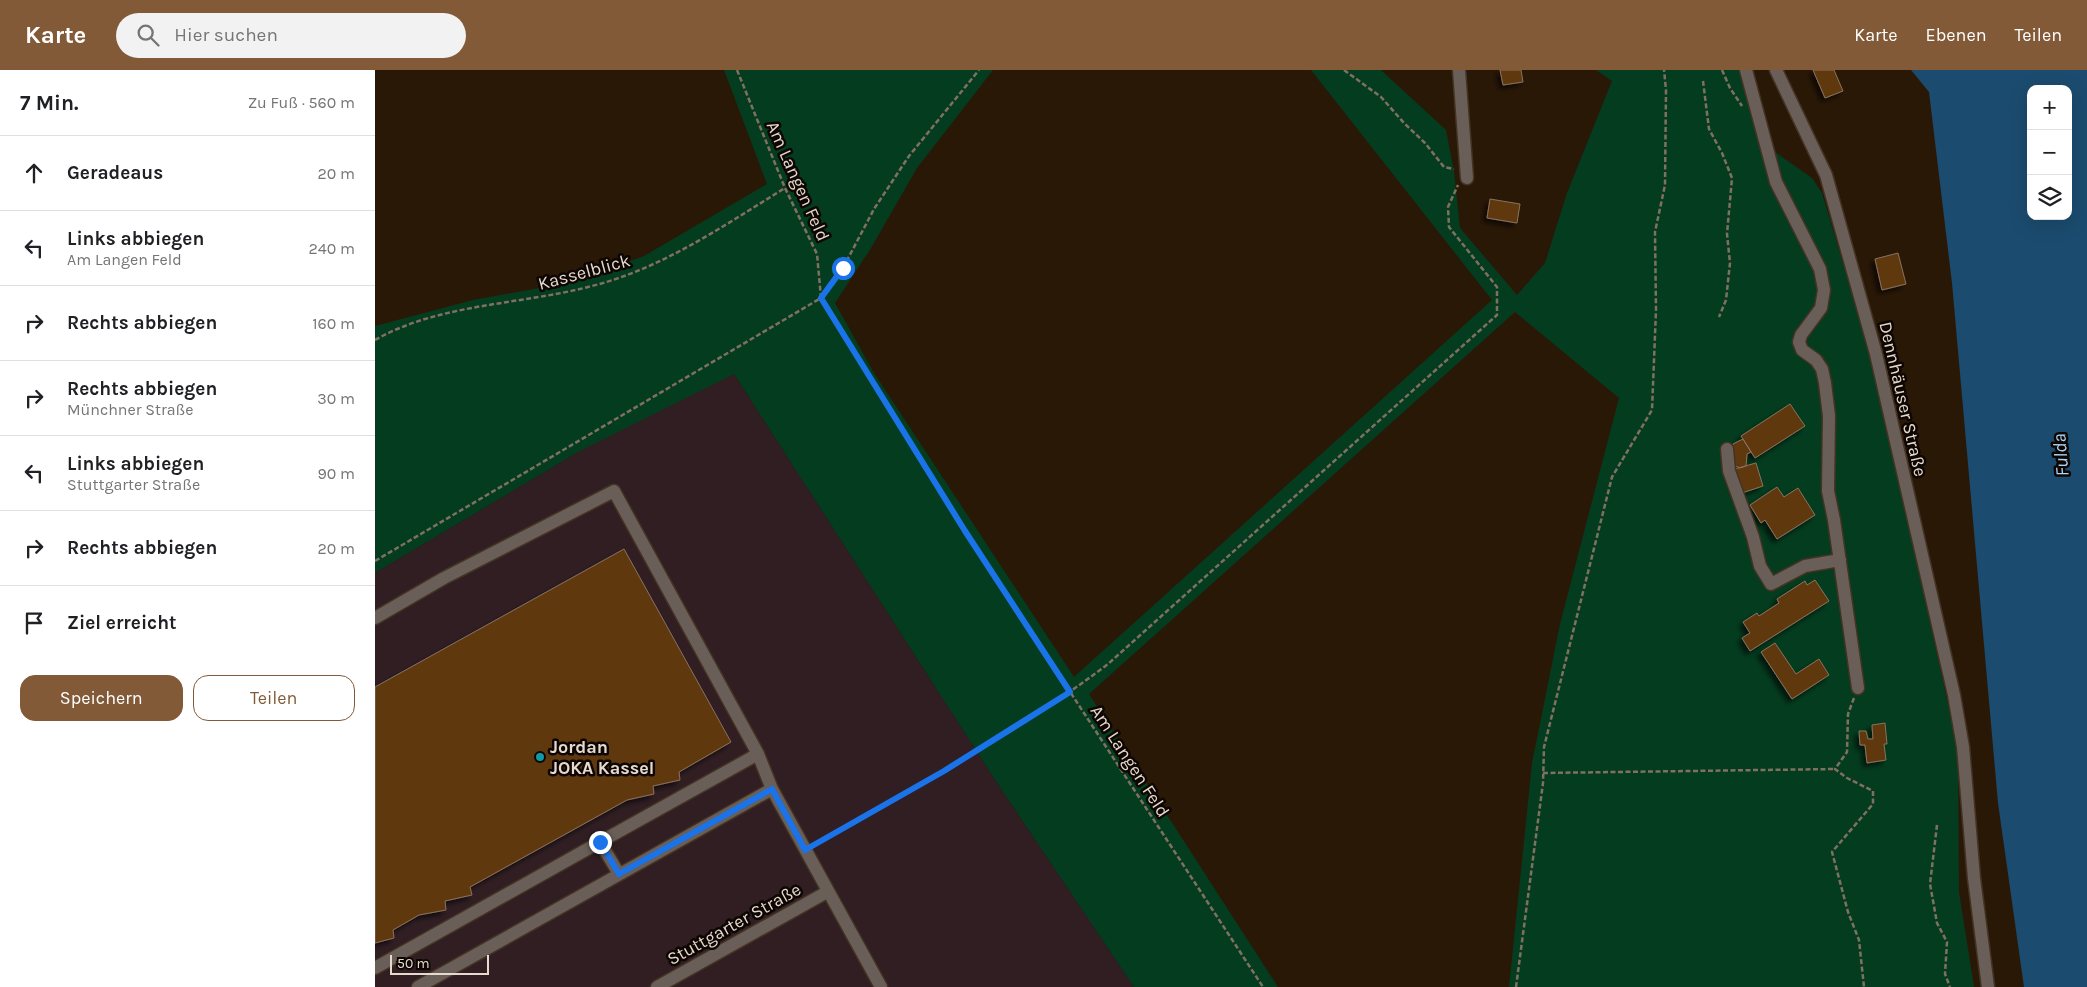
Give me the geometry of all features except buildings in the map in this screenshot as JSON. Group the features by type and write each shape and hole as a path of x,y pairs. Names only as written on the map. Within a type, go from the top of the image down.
{"street":[{"path":"1459,70 1466,175"},
{"path":"1746,70 1776,182 1821,269 1824,290 1821,308 1801,335 1799,342 1802,350 1816,360 1822,369 1825,384 1829,416 1827,491 1840,560 1858,688"},
{"name":"Dennhäuser Straße","path":"1776,70 1826,175 1871,335 1954,695 1963,747 1974,878 1989,987"},
{"path":"1727,449 1729,472 1753,537 1760,566 1771,584 1805,566 1840,560"},
{"path":"375,618 444,578 613,491 758,754 772,789 881,987"},
{"path":"375,968 758,754"},
{"path":"417,987 772,789"},
{"path":"600,842 619,874"},
{"name":"Stuttgarter Straße","path":"657,987 827,892"}],"path":[{"name":"Am Langen Feld","path":"737,70 785,188 817,254 821,298 965,531 1263,987"},
{"path":"375,561 821,298 843,268 874,209 909,156 979,70"},
{"path":"805,850 944,771 1070,692 1108,664 1497,315 1497,287 1449,227 1448,207 1451,196 1466,175 1444,167 1425,142 1404,123 1381,97 1344,70"},
{"path":"1516,987 1543,773 1544,747 1612,477 1652,410 1656,310 1655,232 1665,185 1666,90 1664,70"},
{"path":"1703,81 1709,129 1722,153 1732,178 1727,234 1730,263 1726,300 1719,317"},
{"name":"Kasselblick","path":"375,340 393,330 445,314 567,292 641,271 715,231 785,188"},
{"path":"1835,769 1847,752 1848,714 1858,688"},
{"path":"1543,773 1835,769 1847,778 1873,791 1873,804 1832,852 1848,912 1859,940 1864,987"},
{"path":"1937,825 1930,884 1937,922 1947,942 1945,974 1950,987"}],"shaded area":[{"path":"734,374 997,783 1134,987 375,987 375,573 578,452"}],"green space":[{"path":"724,70 993,70 917,168 871,248 835,303 874,373 1074,677 1492,300 1311,70 1381,70 1446,130 1454,172 1460,228 1517,295 1545,263 1567,193 1612,81 1596,70 1739,70 1764,144 1812,178 1822,193 1870,354 1958,749 1959,892 1974,987 1509,987 1532,763 1560,624 1619,398 1515,312 1089,694 1278,987 1134,987 997,783 734,374 578,452 375,573 375,326 473,300 572,282 644,256 767,184"}],"water":[{"name":"Fulda","path":"1911,70 2087,70 2087,987 2024,987 1998,803 1952,283 1929,92"}],"place":[{"name":"Jordan JOKA Kassel","path":"540,757"}],"route":[{"path":"600,842 619,874 772,789 805,850 944,771 1070,692 965,531 821,298 843,268"}]}
